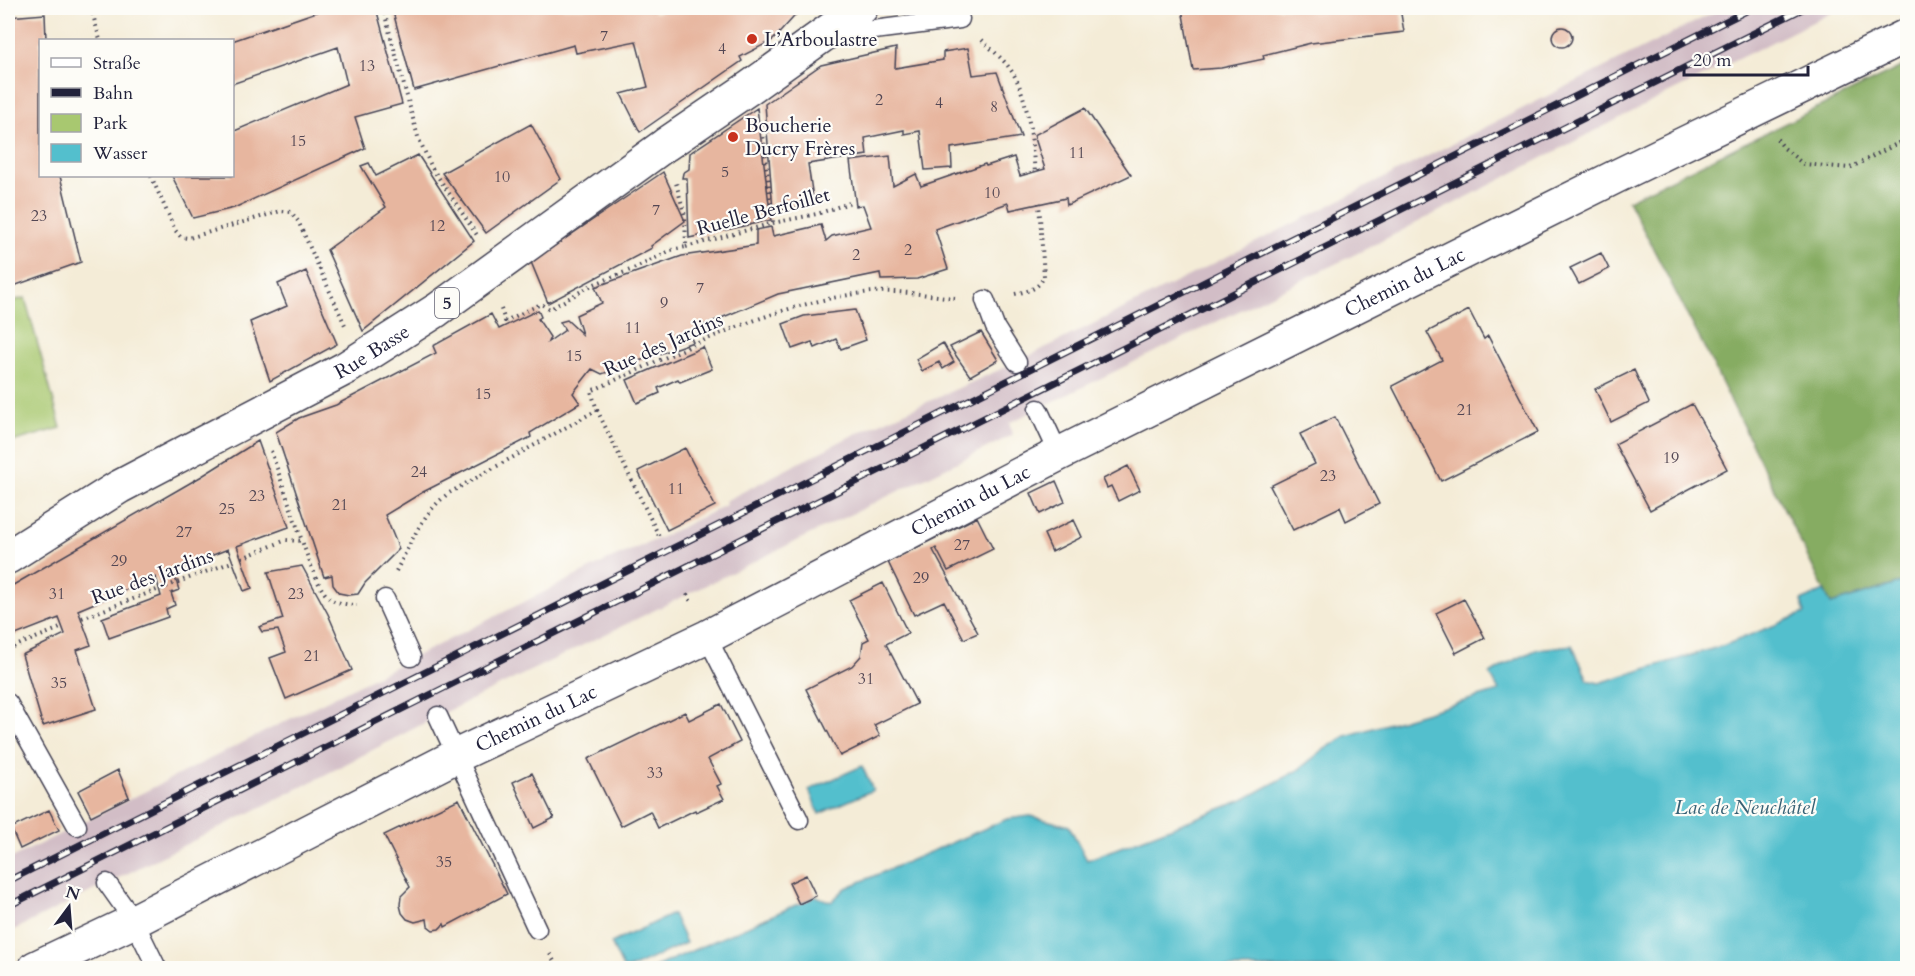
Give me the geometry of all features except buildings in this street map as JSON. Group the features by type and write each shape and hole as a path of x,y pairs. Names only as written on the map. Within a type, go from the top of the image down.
{"street":[{"name":"Rue Basse","path":"8,557 119,487 346,368 437,310 665,145 861,8"},
{"name":"Chemin du Lac","path":"35,969 134,921 458,755 707,638 1059,454 1756,108 1908,35"}],"lane":[{"path":"829,29 858,32 960,19"},
{"path":"985,300 995,327 1017,362"},
{"path":"1038,409 1059,454"},
{"path":"385,599 411,657"},
{"path":"707,638 799,820"},
{"path":"8,703 77,826"},
{"path":"438,716 537,929"},
{"path":"107,883 134,921 157,969"}],"path":[{"path":"91,8 100,39"},
{"path":"383,8 418,137 427,158 498,266"},
{"path":"960,19 1014,74 1025,105 1035,172"},
{"path":"1756,108 1784,148 1803,164 1850,168 1908,138"},
{"path":"762,123 773,223"},
{"name":"Ruelle Berfoillet","path":"673,174 685,216 686,247"},
{"path":"151,177 175,230 181,237 189,237 281,211 291,212 298,221 349,333"},
{"name":"Ruelle Berfoillet","path":"505,321 542,304 550,309 592,285 638,267 671,249 818,214 849,203"},
{"name":"Rue des Jardins","path":"597,410 591,391 748,323 794,307 865,292 985,300 1035,288 1042,283 1045,267 1039,203"},
{"path":"269,444 319,583 330,598 349,605 366,605 385,599 391,579 414,535 435,504 449,493 597,410 660,538"},
{"name":"Rue des Jardins","path":"242,558 286,540 302,541"},
{"name":"Rue des Jardins","path":"82,618 232,562"},
{"path":"8,649 63,627"}],"shaded area":[{"path":"1723,8 1841,8 1653,101 1366,249 1009,423 1013,435 438,716 8,933 8,860 608,560 660,538 726,505 725,501 853,435 1017,362"}],"green space":[{"path":"1907,64 1907,581 1831,604 1702,343 1628,200"},
{"path":"25,298 61,428 8,443 8,302"}],"water":[{"name":"Lac de Neuchâtel","path":"1907,581 1907,968 653,968 816,896 831,902 846,888 1007,819 1030,816 1069,826 1087,860 1243,800 1298,770 1323,750 1346,736 1499,691 1490,674 1538,649 1572,645 1588,680 1599,683 1725,645 1805,613 1801,601 1824,591 1831,604"},
{"path":"862,766 873,790 819,814 809,790"},
{"path":"673,914 686,943 631,968 623,968 611,943"}],"railway":[{"path":"8,881 1752,8"},
{"path":"8,906 1804,8"}],"place":[{"name":"L’Arboulastre","path":"752,39"},
{"name":"Boucherie Ducry Frères","path":"733,137"}]}
